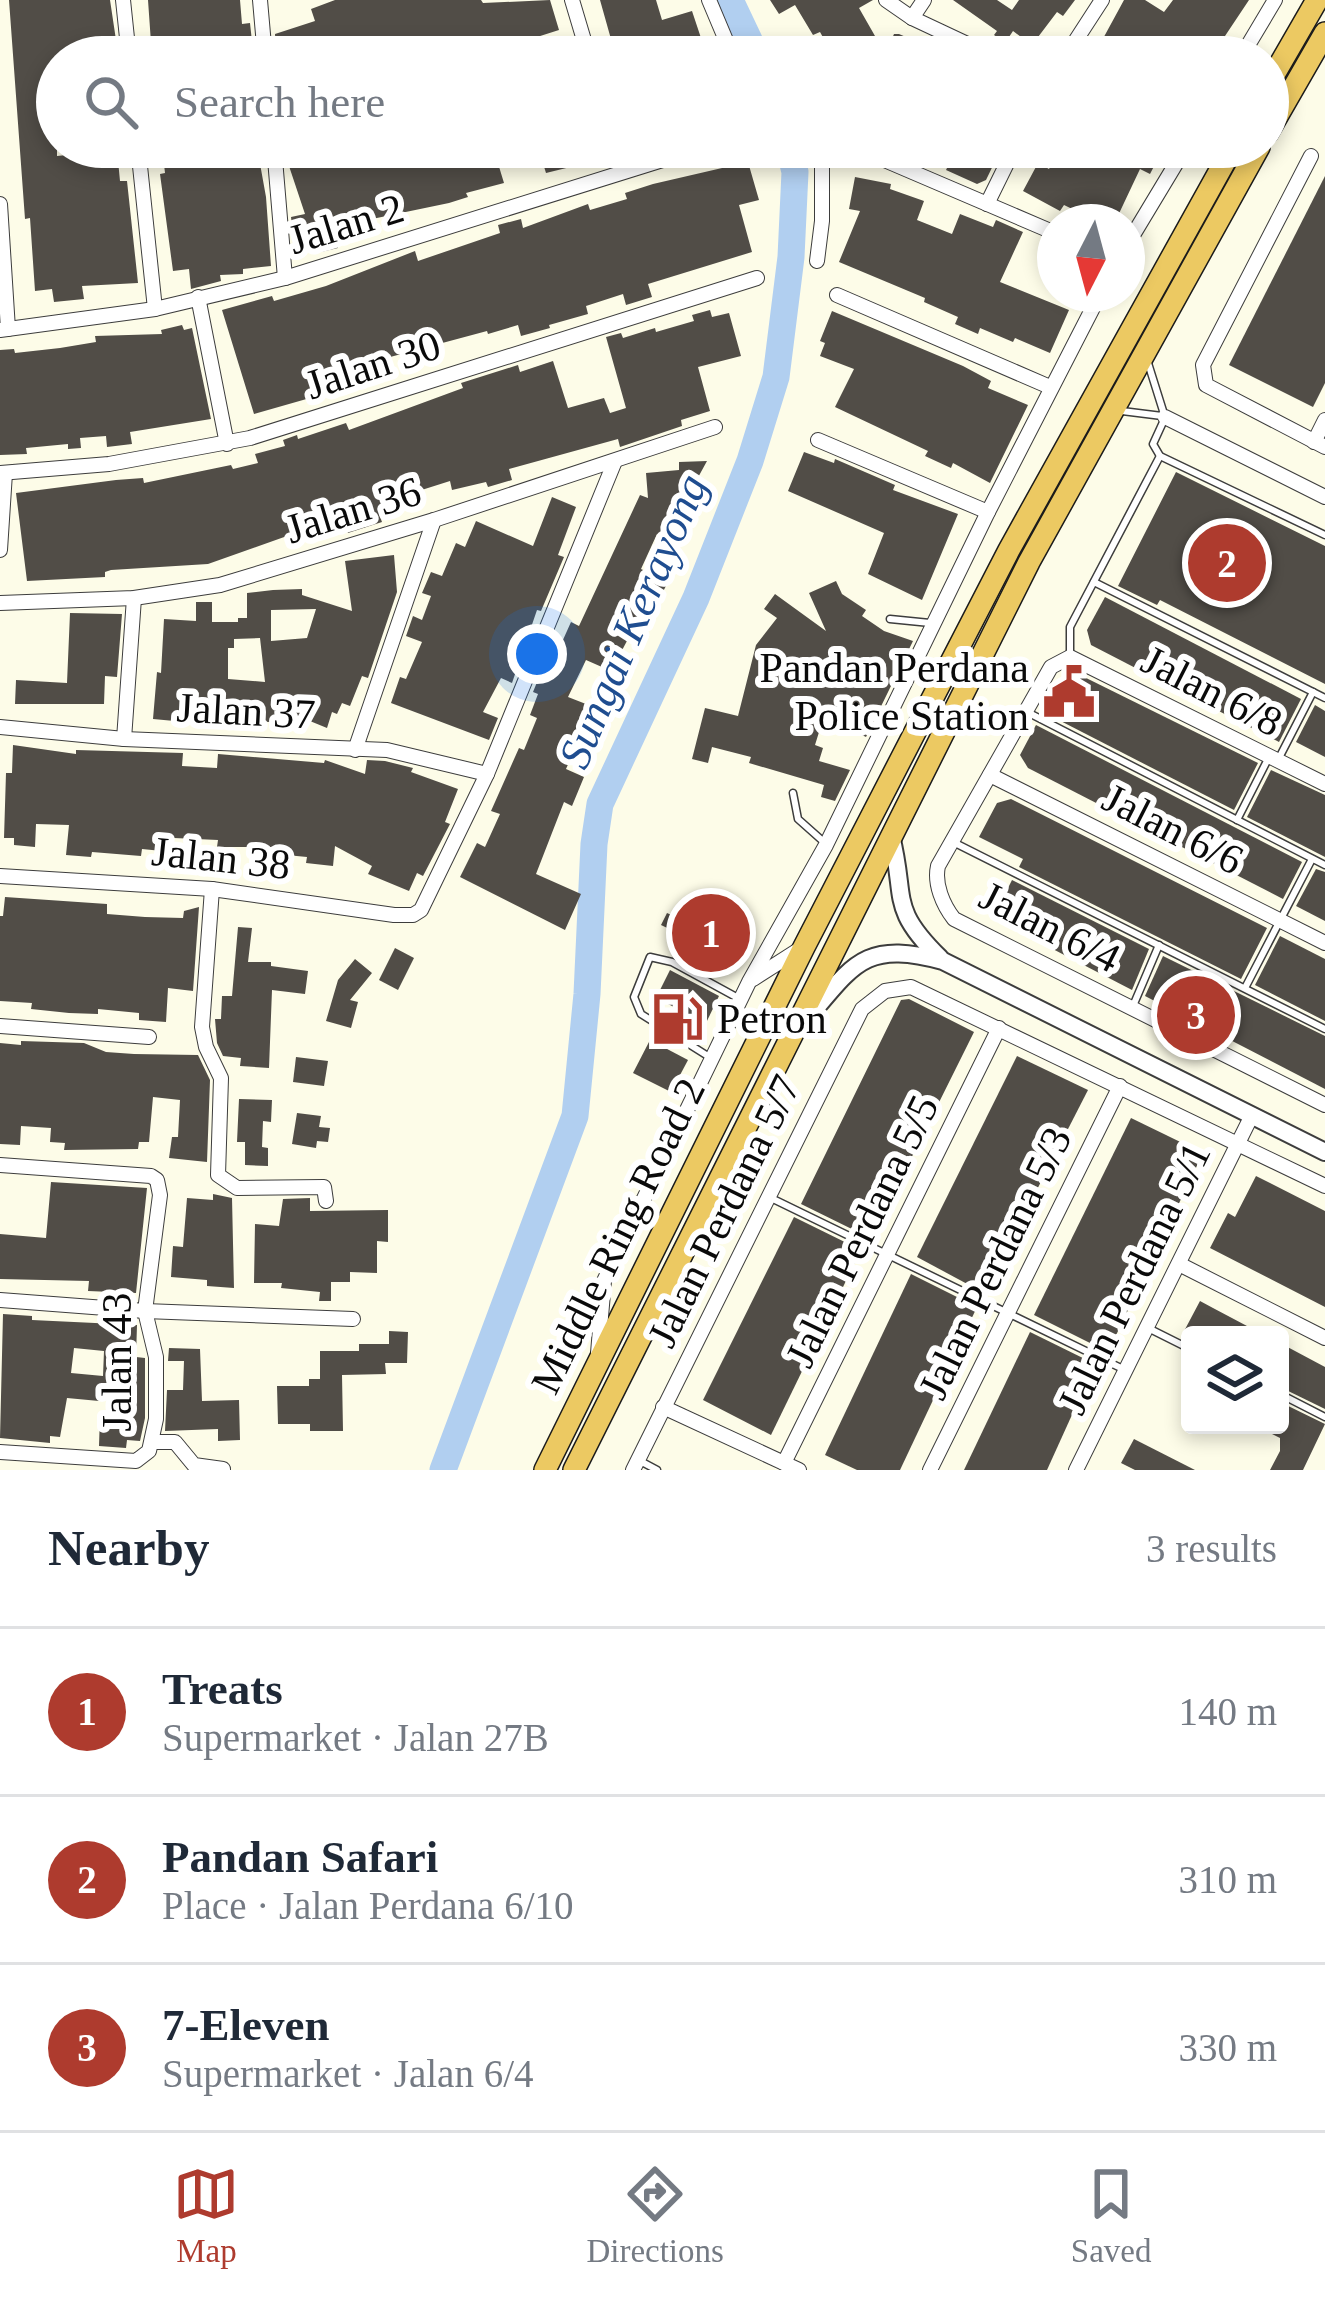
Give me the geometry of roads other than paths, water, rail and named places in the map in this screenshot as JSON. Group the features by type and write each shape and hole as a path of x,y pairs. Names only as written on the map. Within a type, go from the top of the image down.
{"highway":[{"path":"1289,65 1317,0"},
{"path":"1289,77 1325,33"},
{"path":"1289,83 1325,60"},
{"name":"Middle Ring Road 2","path":"545,1470 804,947 1020,530 1221,168"},
{"name":"Middle Ring Road 2","path":"574,1470 1029,562 1247,168"}],"street":[{"path":"123,0 127,36"},
{"path":"572,0 583,36"},
{"path":"709,0 724,36"},
{"path":"886,0 950,36"},
{"path":"912,18 925,0"},
{"path":"1079,36 1102,0"},
{"path":"262,1 264,36"},
{"path":"1252,36 1271,2"},
{"path":"1318,160 1203,365 1202,376 1206,385 1320,444 1325,420"},
{"path":"140,168 155,309"},
{"path":"276,168 285,278"},
{"name":"Jalan 2","path":"4,330 155,309 285,278 634,168"},
{"path":"817,261 821,168"},
{"path":"903,168 1037,225"},
{"path":"987,204 1005,168"},
{"path":"1145,215 1173,168"},
{"path":"0,204 4,330"},
{"name":"Jalan 30","path":"2,473 109,464 227,444 757,278"},
{"path":"837,296 1050,387"},
{"path":"198,297 227,444"},
{"path":"597,1369 604,1281 749,982 826,844 1090,312"},
{"path":"1166,417 1325,496"},
{"name":"Jalan 36","path":"0,603 134,598 220,585 715,428"},
{"path":"818,440 988,512"},
{"path":"487,774 615,460"},
{"path":"0,550 2,473"},
{"path":"355,750 434,520"},
{"path":"124,739 134,598"},
{"name":"Jalan 6/4","path":"1070,657 1051,667 953,841 936,878 946,910 954,919 1325,1105"},
{"name":"Jalan 6/8","path":"1070,657 1325,784"},
{"name":"Jalan 37","path":"0,727 124,739 415,755 487,774"},
{"name":"Jalan 38","path":"0,875 212,889 413,915 428,900 487,774"},
{"name":"Jalan 6/6","path":"990,775 1325,944"},
{"path":"891,836 903,914 913,932 943,961"},
{"path":"212,889 202,1027 221,1078 218,1175 237,1188 324,1186 326,1201"},
{"path":"749,982 804,947"},
{"path":"790,1039 849,970 884,952 908,952 943,961 1325,1152"},
{"name":"Jalan Perdana 5/7","path":"636,1465 862,1009 885,991 911,987 999,1028"},
{"path":"0,1026 149,1036"},
{"path":"999,1028 1325,1186"},
{"name":"Jalan Perdana 5/5","path":"792,1467 887,1255 999,1028"},
{"name":"Jalan Perdana 5/3","path":"930,1470 1120,1086"},
{"name":"Jalan Perdana 5/1","path":"1076,1470 1252,1115"},
{"name":"Jalan 43","path":"0,1166 152,1176 160,1195 146,1311 156,1357 153,1442 145,1457 136,1461 0,1452"},
{"path":"1179,1264 1325,1338"},
{"path":"0,1300 353,1319"},
{"path":"663,1407 792,1467"},
{"path":"153,1442 175,1442 194,1465 223,1469"}],"lane":[{"path":"1145,348 1166,417 1153,444 1160,457 1325,535"},
{"path":"1112,411 1166,417"},
{"path":"1070,657 1070,627 1160,457"},
{"path":"1094,582 1325,698"},
{"path":"890,619 933,623"},
{"path":"1237,820 1313,692"},
{"path":"1024,710 1325,865"},
{"path":"793,793 798,819 826,844"},
{"path":"953,841 1325,1029"},
{"path":"1245,988 1312,859"},
{"path":"1133,1006 1159,945"},
{"path":"711,1058 640,1014 634,997 650,957 672,962 741,999"},
{"path":"768,1196 1125,1370"},
{"path":"1147,1327 1181,1344"},
{"path":"1289,1399 1325,1417"},
{"path":"636,1465 657,1470"}],"waterway":[{"name":"Sungai Kerayong","path":"730,0 747,36"},
{"name":"Sungai Kerayong","path":"443,1470 575,1116 600,804 696,598 750,461 776,377 791,257 794,168"}],"place":[{"name":"Pandan Safari","path":"1227,563"},
{"name":"Pandan Perdana Police Station","path":"1069,692"},
{"name":"Treats","path":"711,933"},
{"name":"7-Eleven","path":"1196,1015"},
{"name":"Petron","path":"677,1019"}]}
